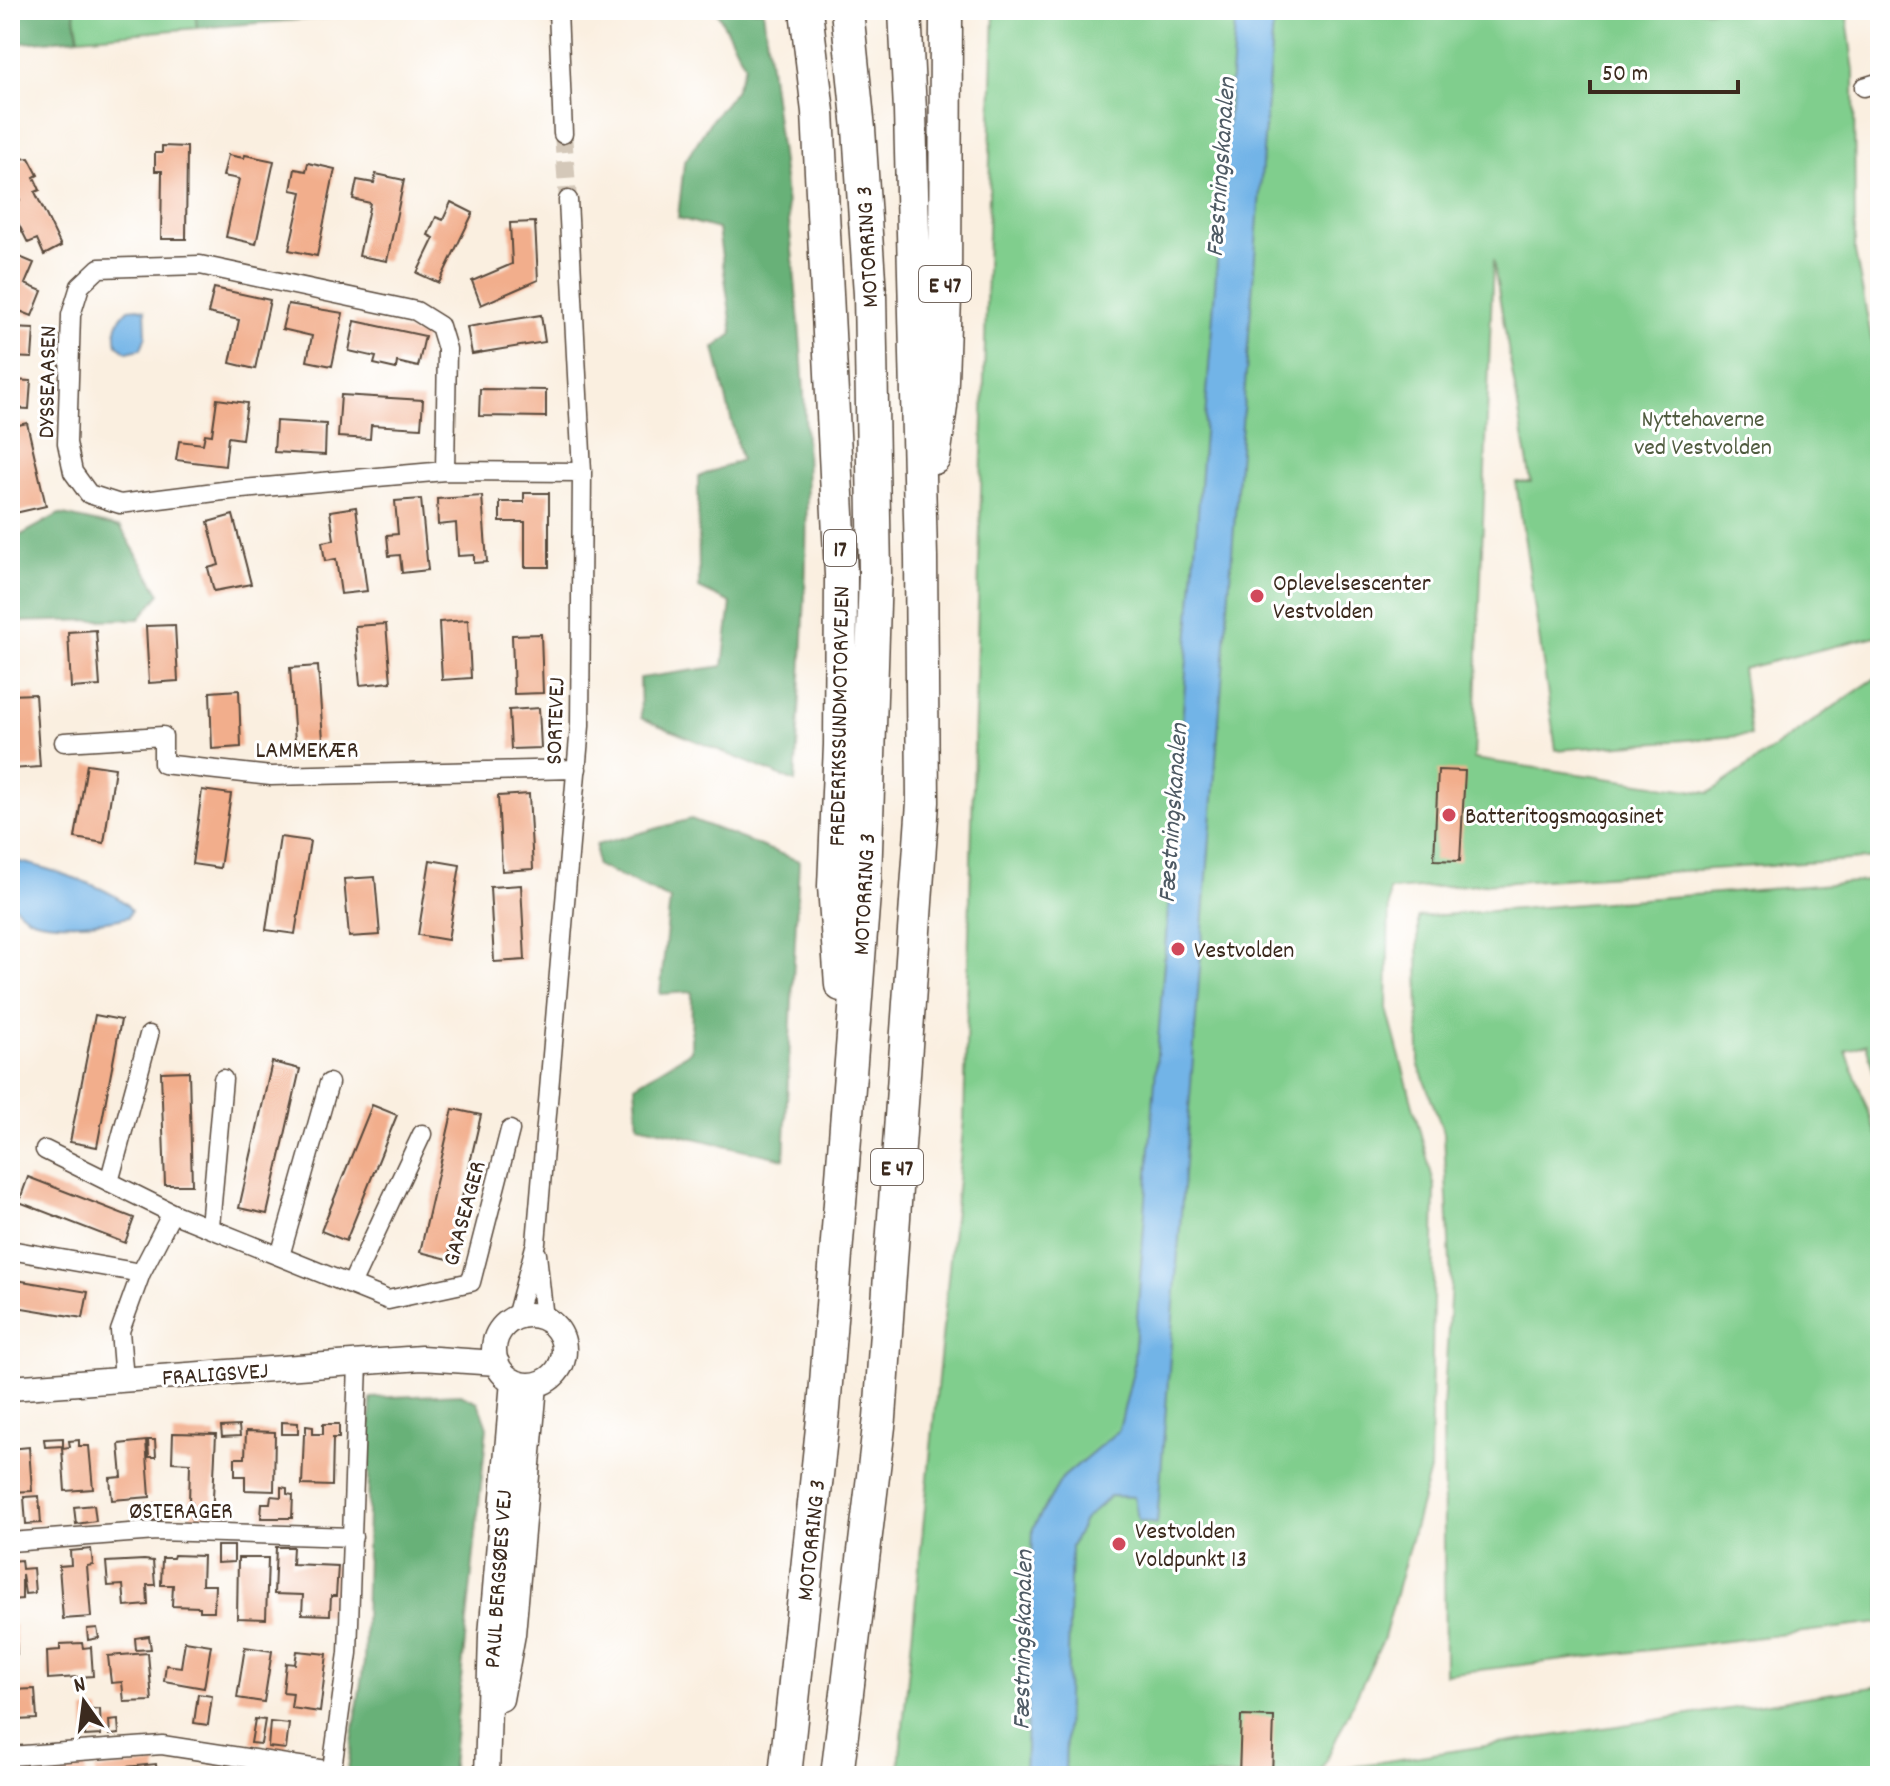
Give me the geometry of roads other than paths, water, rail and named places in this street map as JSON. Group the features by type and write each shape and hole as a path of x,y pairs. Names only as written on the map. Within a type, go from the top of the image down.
{"highway":[{"name":"FREDERIKSSUNDMOTORVEJEN","path":"806,10 818,112 840,560 840,745 834,886 849,1087"},
{"name":"MOTORRING 3","path":"785,1776 824,1409 865,881 875,573 870,294 847,10"},
{"path":"905,10 921,557"},
{"name":"E 47","path":"837,1776 880,1418 922,818 921,557 941,406 945,298 946,10"}],"street":[{"path":"558,10 563,134"},
{"name":"SORTEVEJ","path":"516,1317 536,1243 580,726 582,472 568,200"},
{"name":"DYSSEAASEN","path":"445,471 447,349 440,326 416,311 200,265 99,268 80,286 71,315 67,443 73,472 89,494 120,504 231,490 445,471 582,472"},
{"name":"LAMMEKÆR","path":"64,742 163,736 163,764 271,776 577,769"},
{"path":"109,1182 149,1035"},
{"path":"210,1226 223,1079"},
{"path":"280,1256 329,1083"},
{"name":"GAASEAGER","path":"45,1150 172,1213 388,1300 471,1282 510,1130"},
{"path":"351,1285 422,1134"},
{"path":"124,1380 120,1331 141,1273 172,1213"},
{"name":"SORTEVEJ","path":"536,1243 544,1319"},
{"path":"10,1250 141,1273"},
{"path":"516,1317 544,1319 560,1334 563,1355 554,1374 524,1383 501,1371 494,1346 501,1329 516,1317"},
{"name":"FRALIGSVEJ","path":"421,1358 497,1337"},
{"name":"FRALIGSVEJ","path":"10,1388 421,1358 497,1363"},
{"path":"10,1756 162,1745 331,1774 348,1653 358,1363"},
{"name":"PAUL BERGSØES VEJ","path":"487,1776 491,1635 524,1383"},
{"name":"ØSTERAGER","path":"10,1542 156,1531 353,1537"}],"water":[{"path":"1236,10 1274,10 1157,1524 1138,1521 1134,1497 1110,1496 1084,1520 1071,1547 1065,1776 1025,1776 1033,1528 1062,1478 1119,1430 1133,1371"},
{"path":"128,309 145,310 146,335 141,349 127,352 117,345 117,326"},
{"path":"10,860 95,886 112,894 131,911 128,917 93,922 64,923 30,918 10,902"}],"tunnel":[{"path":"563,134 568,200"}],"place":[{"name":"Oplevelsescenter Vestvolden","path":"1257,596"},
{"name":"Batteritogsmagasinet","path":"1449,815"},
{"name":"Vestvolden","path":"1178,949"},
{"name":"Vestvolden Voldpunkt 13","path":"1119,1544"}],"water label":[{"name":"Fæstningskanalen","path":"1219,167"},
{"name":"Fæstningskanalen","path":"1171,813"},
{"name":"Fæstningskanalen","path":"1021,1640"}],"park label":[{"name":"Nyttehaverne ved Vestvolden","path":"1703,432"}]}
